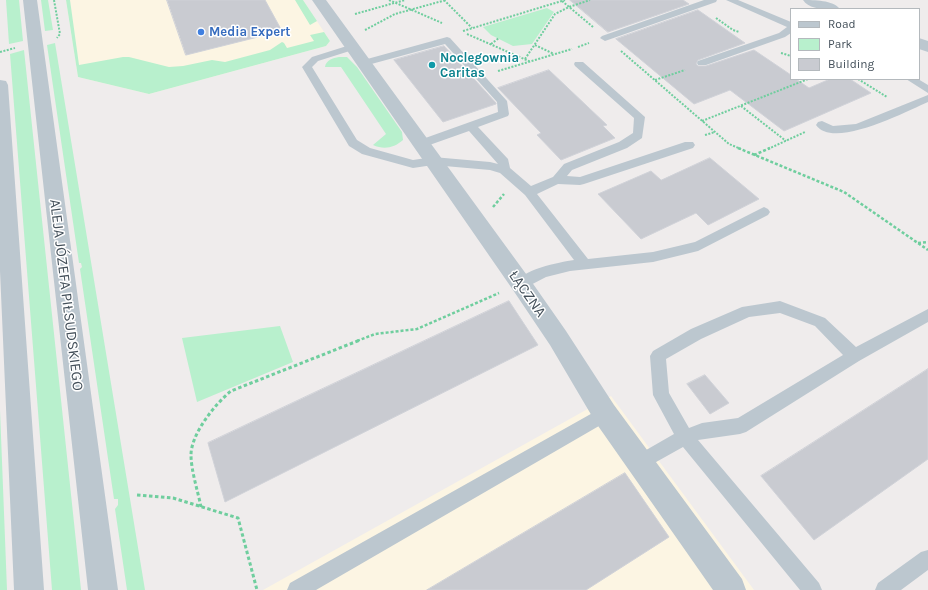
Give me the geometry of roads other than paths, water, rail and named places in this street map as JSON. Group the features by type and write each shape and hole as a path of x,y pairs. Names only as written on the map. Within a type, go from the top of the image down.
{"street":[{"name":"ALEJA JÓZEFA PIŁSUDSKIEGO","path":"30,0 104,590"},
{"name":"ŁĄCZNA","path":"319,0 521,284 558,338 605,414 731,590"},
{"path":"810,0 830,8"},
{"path":"0,85 7,331 29,590"}],"lane":[{"path":"605,38 636,29 666,16 713,0"},
{"path":"730,0 790,27"},
{"path":"702,63 782,35 790,28"},
{"path":"447,40 502,101 504,114 471,126 427,152 413,164 366,151 354,143 307,67 315,59 355,49 447,40"},
{"path":"557,180 568,167 623,145 638,135 640,117 579,64"},
{"path":"913,80 928,90"},
{"path":"822,125 832,130 858,127 928,98"},
{"path":"471,126 504,162 504,170"},
{"path":"529,192 557,180 580,181 689,145"},
{"path":"427,152 504,170 529,192 585,265"},
{"path":"521,284 543,272 570,266 653,257 698,246 764,212"},
{"path":"812,590 685,437 661,395 658,356 696,334 747,311 780,307 820,322 854,356"},
{"path":"640,463 685,437 702,431 740,426 854,356 928,315"},
{"path":"297,590 605,414"},
{"path":"885,590 928,559"}],"place":[{"name":"Media Expert","path":"201,32"},
{"name":"Noclegownia Caritas","path":"432,65"}]}
